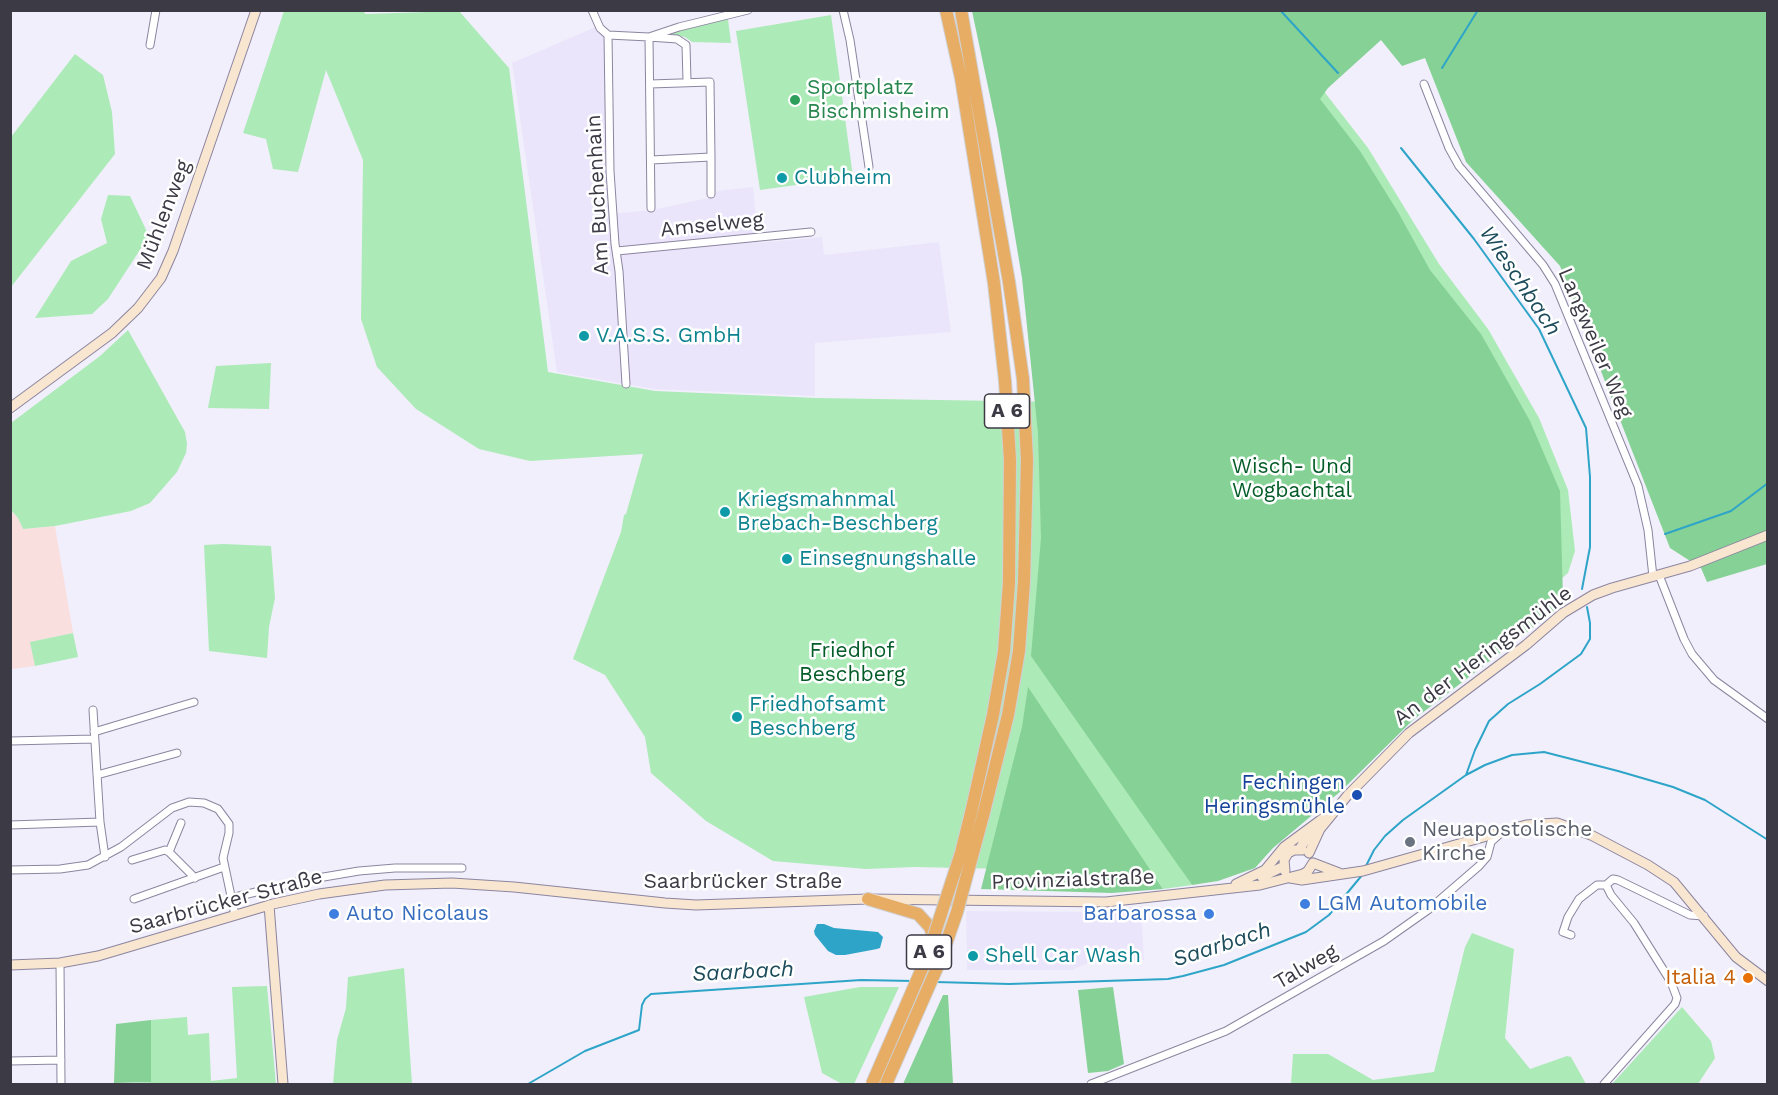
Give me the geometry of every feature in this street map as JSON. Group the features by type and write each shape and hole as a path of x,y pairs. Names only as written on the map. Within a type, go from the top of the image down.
{"highway":[{"name":"A 6","path":"884,1084 940,961 957,912 977,815 1004,652 1010,583 1010,460 1005,381 994,283 961,78 946,10"},
{"name":"A 6","path":"874,1084 927,957 961,854 977,815 1008,715 1018,651 1024,582 1027,460 1023,379 1009,282 961,10"},
{"path":"868,899 918,914 939,941"},
{"name":"A 6","path":"874,1084 934,959 955,900"},
{"path":"939,941 955,900"},
{"path":"884,1084 934,959"}],"main road":[{"name":"Mühlenweg","path":"10,408 99,344 138,308 154,288 172,251 256,10"},
{"name":"An der Heringsmühle","path":"1236,884 1265,870 1284,847 1322,819 1423,721 1526,645 1563,613 1603,591 1723,554 1767,534"},
{"name":"An der Heringsmühle","path":"1311,858 1320,829 1347,796"},
{"name":"An der Heringsmühle","path":"1299,850 1322,819"},
{"path":"1503,831 1549,822 1579,829 1664,875 1674,882 1704,916 1736,957 1767,981"},
{"name":"Provinzialstraße","path":"955,900 1107,902 1260,885 1288,876 1293,880 1302,880 1381,867 1503,831"},
{"path":"1311,858 1308,871 1288,876 1284,860 1288,853 1299,850 1311,858 1348,874"},
{"name":"Provinzialstraße","path":"1220,889 1260,878 1284,866"},
{"name":"Saarbrücker Straße","path":"10,965 60,963 98,956 269,905 356,888 405,883 452,883 675,904 868,899 955,900"},
{"path":"269,905 283,1084"}],"street":[{"path":"150,45 156,10"},
{"path":"592,10 600,28 608,35 677,39 686,45 687,81"},
{"path":"649,37 748,10"},
{"path":"843,10 850,40 869,167"},
{"name":"Am Buchenhain","path":"608,35 610,171 626,384"},
{"path":"649,37 651,208"},
{"path":"650,84 710,82 711,194"},
{"name":"Langweiler Weg","path":"1424,84 1449,148 1459,166 1544,265 1555,284 1638,486 1644,506 1656,576 1692,654 1714,680 1767,719"},
{"path":"651,159 711,157"},
{"name":"Amselweg","path":"617,251 811,232"},
{"path":"10,741 94,735 194,702"},
{"path":"93,710 100,822 105,857"},
{"path":"97,775 177,753"},
{"path":"10,870 88,865 121,848 172,808 196,802 218,809 226,819 229,833 223,858 235,915"},
{"path":"10,825 100,822"},
{"path":"169,852 174,845 181,823"},
{"name":"Talweg","path":"1091,1084 1226,1031 1384,942 1428,910 1479,866 1487,857 1491,842 1503,831"},
{"path":"132,860 159,851 169,852 195,878"},
{"path":"134,899 224,867"},
{"name":"Saarbrücker Straße","path":"231,898 306,880 359,871 385,868 462,868"},
{"path":"452,868 452,883"},
{"path":"1571,935 1563,932 1568,917 1579,899 1597,885 1606,885 1613,879 1690,915 1704,916"},
{"path":"1604,1084 1675,1004 1677,998 1671,982 1634,923 1606,885"},
{"path":"60,963 61,1084"},
{"path":"10,1061 61,1060"}],"shaded area":[{"path":"598,26 605,41 611,214 652,210 713,197 717,191 753,187 758,243 822,237 824,255 939,242 951,332 815,343 815,396 654,389 557,372 512,63"},
{"path":"10,510 18,518 23,529 55,526 73,633 31,642 35,666 11,669"},
{"path":"1141,906 1144,960 1090,962 1072,970 967,970 966,911 1088,912"}],"green space":[{"name":"Wisch- Und Wogbachtal","path":"364,10 365,14 459,11 509,68 548,372 655,391 817,398 1060,402 1003,11 1729,11 1569,257 1410,16 1319,85 1368,148 1439,264 1488,329 1539,418 1568,490 1575,551 1568,573 1508,626 1181,869 1192,885 1163,889 1152,872 914,867 866,869 773,861 706,821 651,773 645,737 605,675 573,659 621,532 643,454 530,461 479,449 416,409 377,367 361,319 363,160 326,70 298,172 273,169 266,139 243,133 284,11"},
{"path":"972,11 1767,11 1767,564 1707,582 1701,568 1670,548 1560,266 1466,162 1425,58 1402,66 1381,40 1328,88 1320,99 1360,151 1398,212 1430,270 1481,334 1530,421 1560,491 1563,599 1548,616 1413,720 1341,791 1273,848 1255,868 1218,881 1192,885 1031,656 1041,538 1038,433 1022,278 997,129"},
{"name":"Sportplatz Bischmisheim","path":"831,15 853,177 760,190 736,31"},
{"path":"728,19 731,43 692,42 685,37 673,35 672,31"},
{"path":"75,54 103,75 112,112 115,154 11,287 11,137"},
{"path":"108,195 130,196 149,236 108,299 92,314 35,318 71,261 107,243 101,219"},
{"path":"128,330 185,432 186,453 177,472 150,503 131,511 55,526 23,529 11,510 11,423 100,356"},
{"path":"271,363 269,409 208,408 216,366"},
{"path":"204,545 271,546 275,598 269,627 267,658 209,651"},
{"path":"73,633 78,657 35,666 30,642"},
{"path":"1028,687 1163,889 1112,893 981,889 1022,727"},
{"path":"1472,933 1514,949 1505,1038 1530,1069 1567,1056 1571,1057 1586,1084 1291,1084 1293,1054 1328,1054 1373,1080 1434,1072 1465,947"},
{"path":"404,968 412,1084 333,1084 337,1040 346,1008 348,977"},
{"path":"267,986 276,1084 114,1084 151,1082 151,1020 187,1017 188,1035 209,1033 211,1081 237,1078 232,987"},
{"path":"860,987 899,987 854,1084 842,1084 822,1073 804,997"},
{"path":"1113,987 1124,1064 1108,1071 1088,1073 1078,990"},
{"path":"943,995 948,995 953,1084 903,1084"},
{"path":"1682,1007 1711,1041 1715,1058 1698,1084 1612,1084"},
{"path":"151,1020 151,1082 114,1083 116,1024"}],"water":[{"path":"817,924 878,932 883,937 880,948 836,955 828,951 815,935"}],"waterway":[{"name":"Wieschbach","path":"1280,10 1338,73"},
{"path":"1442,68 1478,10"},
{"name":"Wieschbach","path":"1401,148 1474,239 1539,329 1586,428 1590,477 1590,547 1582,589"},
{"path":"1665,534 1731,511 1768,483"},
{"name":"Wieschbach","path":"1466,775 1489,721 1508,704 1581,654 1590,639 1587,607"},
{"name":"Saarbach","path":"1366,866 1374,850 1385,836 1403,820 1466,775 1512,755 1544,752 1673,787 1705,800 1768,840"},
{"name":"Saarbach","path":"936,982 1009,984 1168,979 1183,976 1224,965 1306,932 1329,915 1363,874"},
{"name":"Saarbach","path":"528,1084 585,1051 639,1030 642,1005 651,994 861,980 913,981"}],"place":[{"name":"Sportplatz Bischmisheim","path":"795,100"},
{"name":"Clubheim","path":"782,178"},
{"name":"V.A.S.S. GmbH","path":"584,336"},
{"name":"Kriegsmahnmal Brebach-Beschberg","path":"725,512"},
{"name":"Einsegnungshalle","path":"787,559"},
{"name":"Friedhofsamt Beschberg","path":"737,717"},
{"name":"Fechingen Heringsmühle","path":"1357,795"},
{"name":"Neuapostolische Kirche","path":"1410,842"},
{"name":"LGM Automobile","path":"1305,904"},
{"name":"Auto Nicolaus","path":"334,914"},
{"name":"Barbarossa","path":"1209,914"},
{"name":"Shell Car Wash","path":"973,956"},
{"name":"Italia 4","path":"1748,978"}],"park label":[{"name":"Friedhof Beschberg","path":"852,663"}]}
